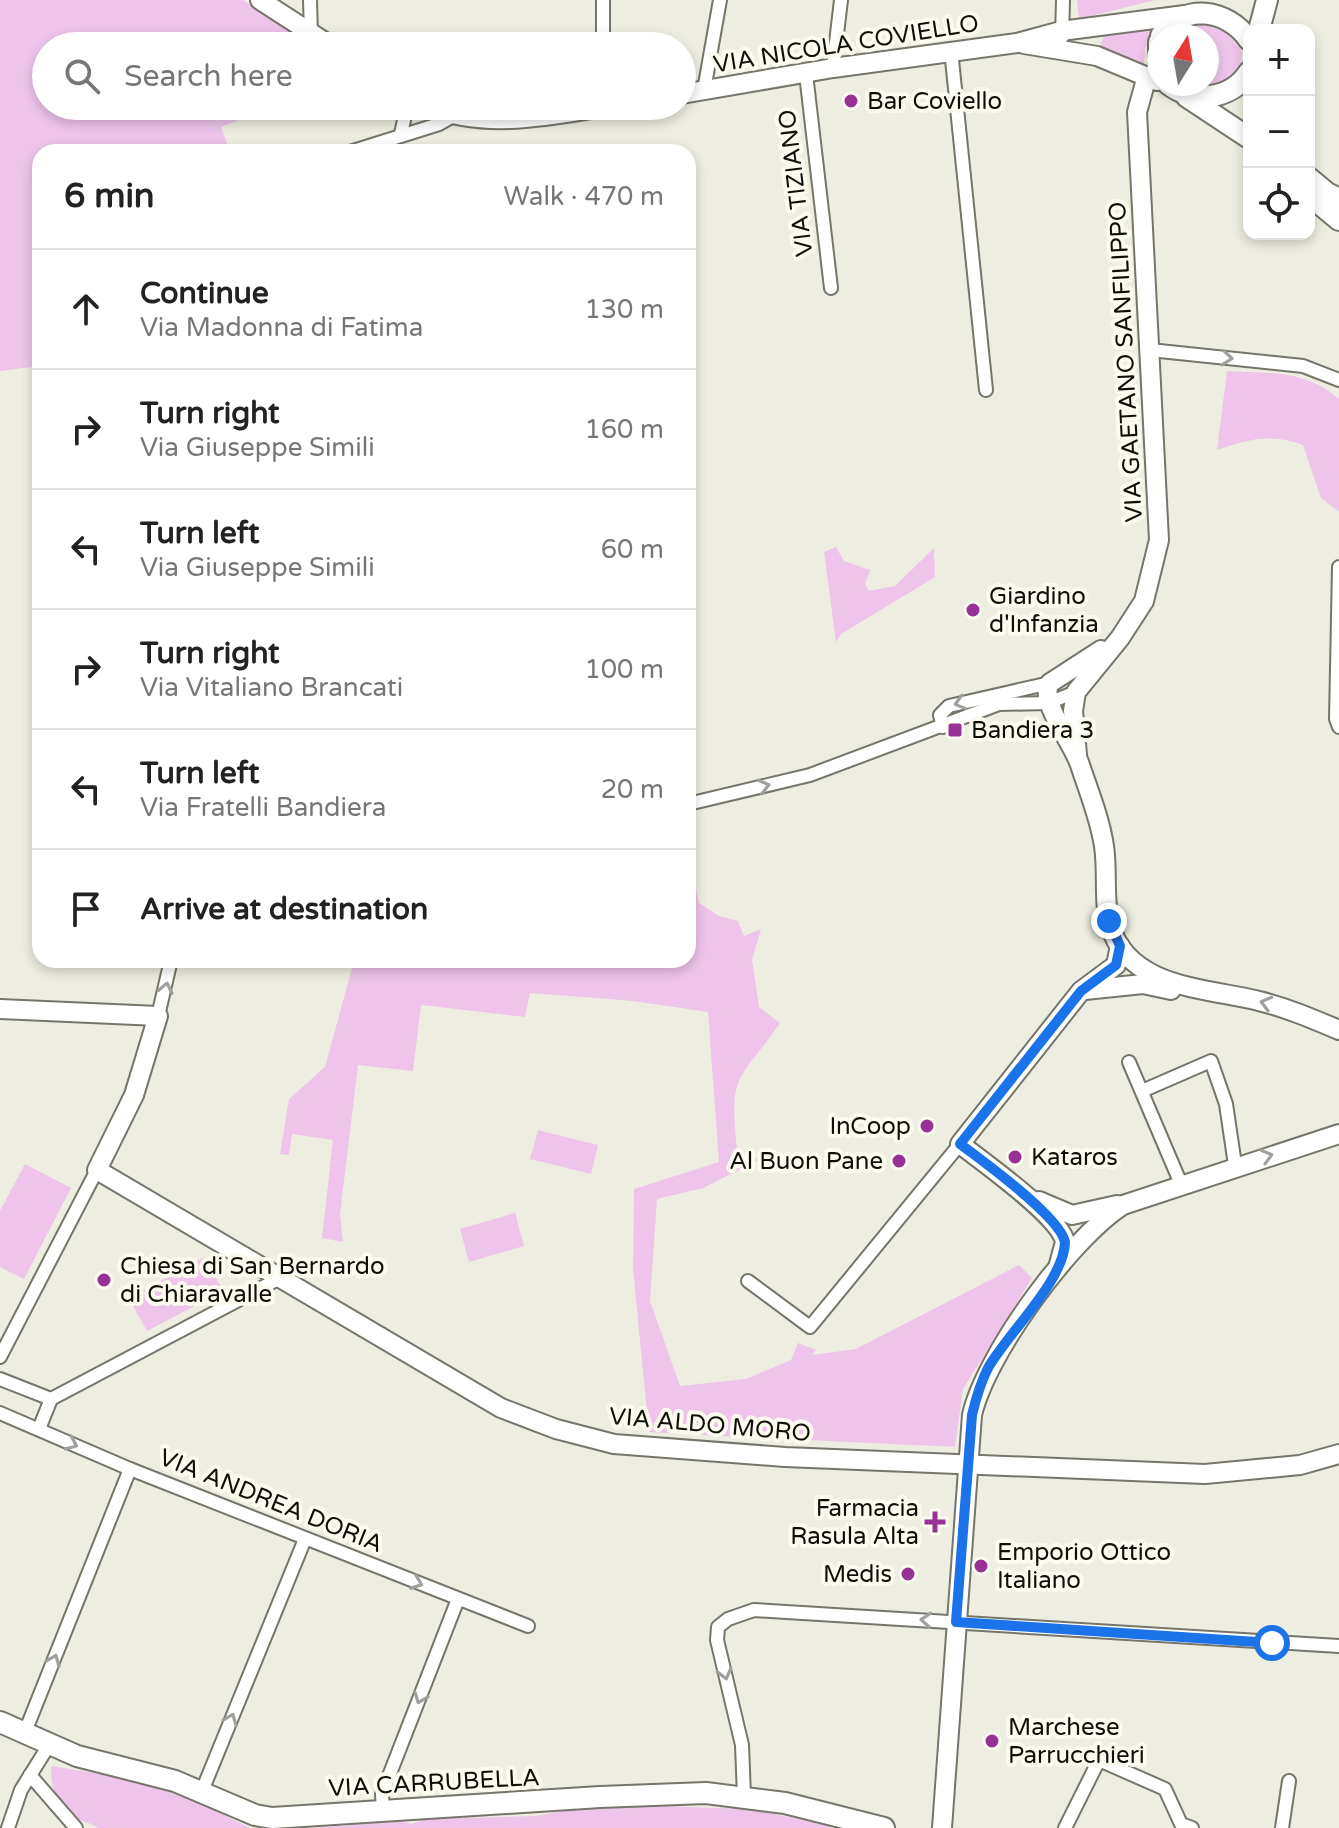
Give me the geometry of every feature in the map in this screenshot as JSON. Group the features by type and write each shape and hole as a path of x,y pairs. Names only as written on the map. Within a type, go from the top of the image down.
{"main road":[{"path":"1172,24 1221,0"},
{"path":"1261,24 1267,0"},
{"path":"1190,14 1228,19 1243,34"},
{"path":"1219,94 1243,81"},
{"path":"1185,96 1243,134"},
{"path":"1315,182 1339,199"},
{"path":"1315,200 1339,220"},
{"name":"VIA CARRUBELLA","path":"0,1722 49,1745 202,1791 255,1815 272,1818 706,1793 744,1796 884,1828"}],"street":[{"path":"260,0 309,32"},
{"path":"310,0 311,32"},
{"path":"603,0 603,32"},
{"path":"704,90 720,0"},
{"path":"833,68 841,0"},
{"path":"1062,50 1063,0"},
{"path":"1017,43 1061,31 1190,14"},
{"path":"1097,56 1092,41 1100,26"},
{"path":"1017,43 1097,56 1147,75"},
{"name":"VIA NICOLA COVIELLO","path":"696,91 951,50 1017,43"},
{"path":"951,50 986,390"},
{"name":"VIA TIZIANO","path":"806,74 831,288"},
{"name":"VIA GAETANO SANFILIPPO","path":"1076,692 1120,638 1150,586 1159,540 1137,112 1151,96"},
{"path":"401,134 404,120"},
{"path":"373,144 446,120"},
{"path":"1150,350 1303,366 1339,380"},
{"path":"1336,565 1336,719 1339,727"},
{"path":"943,727 940,715 949,706 1050,683 1120,638"},
{"path":"1050,683 1045,692 1048,703 1077,755"},
{"path":"696,802 810,775 999,704 1048,703 1076,692"},
{"path":"1076,692 1073,711 1077,755 1104,847 1109,921 1120,946 1142,967 1194,991"},
{"path":"748,1281 810,1327 1081,991 1116,965 1120,946"},
{"path":"0,1357 134,1095 169,968"},
{"path":"1081,991 1143,984 1194,991 1262,1002 1339,1030"},
{"path":"0,1009 158,1016"},
{"path":"1142,1091 1211,1061 1226,1104 1235,1165"},
{"path":"1129,1062 1181,1184"},
{"path":"1019,1190 1056,1211 1072,1215 1123,1205 1235,1165 1339,1134"},
{"path":"960,1144 1019,1190 1064,1235 1065,1248 1057,1270"},
{"name":"VIA ALDO MORO","path":"97,1170 501,1408 584,1438 654,1449 1205,1474 1300,1465 1339,1454"},
{"path":"942,1828 956,1622 978,1390 989,1366 1057,1270 1102,1218 1123,1205"},
{"path":"39,1429 51,1399 280,1278"},
{"path":"0,1379 51,1399"},
{"name":"VIA ANDREA DORIA","path":"0,1413 130,1469 528,1626"},
{"path":"25,1732 130,1469"},
{"path":"202,1791 305,1539"},
{"path":"383,1811 382,1794 458,1599"},
{"path":"744,1796 742,1745 717,1640 718,1627 728,1619 754,1610 1339,1646"},
{"path":"8,1828 21,1790 49,1745"},
{"path":"1065,1828 1099,1760 1165,1789 1185,1827"},
{"path":"30,1775 76,1828"},
{"path":"1282,1828 1289,1781"}],"shaded area":[{"path":"0,0 243,0 292,32 32,32 32,120 239,120 221,127 227,144 32,144 32,367 0,371"},
{"path":"1077,0 1155,0 1079,19"},
{"path":"1147,27 1144,64 1100,46 1105,34"},
{"path":"1219,29 1226,31 1242,52 1236,71 1219,84"},
{"path":"1227,371 1300,378 1326,389 1339,399 1339,512 1321,498 1303,445 1270,438 1217,450"},
{"path":"836,547 844,561 870,570 865,584 869,591 895,586 934,548 935,577 841,634 836,642 824,552"},
{"path":"696,888 699,903 719,916 738,921 744,936 761,929 752,960 759,1007 780,1023 746,1069 736,1090 737,1149 758,1160 703,1188 657,1199 650,1301 680,1386 746,1379 791,1360 798,1343 816,1350 812,1355 856,1349 1019,1265 1032,1278 963,1389 955,1447 808,1440 801,1434 764,1433 758,1438 649,1432 633,1269 634,1189 719,1162 708,1012 633,1001 530,993 525,1017 421,1005 413,1071 358,1065 340,1214 343,1242 322,1238 333,1140 292,1134 289,1155 280,1154 289,1099 325,1067 352,968 696,968"},
{"path":"538,1130 598,1145 591,1174 530,1159"},
{"path":"25,1164 71,1188 24,1279 0,1267 0,1211"},
{"path":"515,1213 524,1246 469,1262 460,1229"},
{"path":"205,1257 223,1291 147,1331 129,1298"},
{"path":"52,1766 148,1782 173,1790 250,1828 98,1828 75,1818 64,1808 53,1788"},
{"path":"602,1804 748,1809 829,1825 830,1828 313,1828 402,1821 411,1824 426,1819 536,1816"}],"place":[{"name":"Bar Coviello","path":"851,101"},
{"name":"Giardino d'Infanzia","path":"973,610"},
{"name":"Bandiera 3","path":"955,730"},
{"name":"InCoop","path":"927,1126"},
{"name":"Kataros","path":"1015,1157"},
{"name":"Al Buon Pane","path":"899,1161"},
{"name":"Chiesa di San Bernardo di Chiaravalle","path":"104,1280"},
{"name":"Farmacia Rasula Alta","path":"935,1522"},
{"name":"Emporio Ottico Italiano","path":"981,1566"},
{"name":"Medis","path":"908,1574"},
{"name":"Marchese Parrucchieri","path":"992,1741"}],"route":[{"path":"1109,921 1120,946 1120,959 1116,965 1081,991 960,1144 1019,1190 1059,1228 1064,1235 1065,1248 1057,1270 989,1366 978,1390 972,1415 956,1622 1272,1643"}]}
